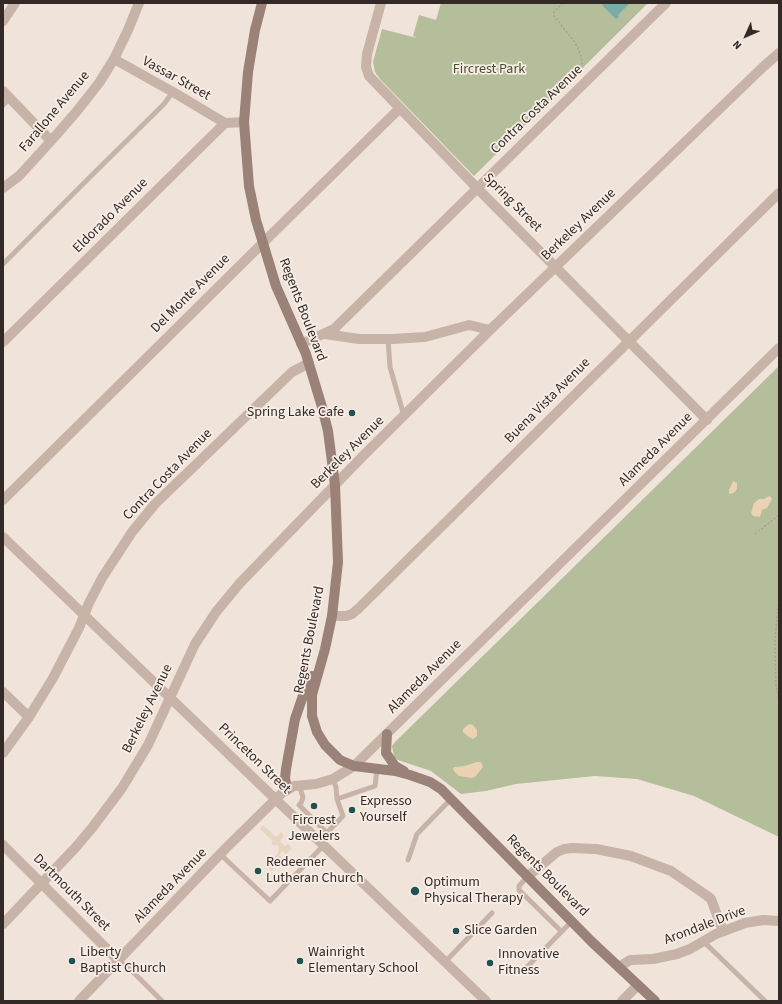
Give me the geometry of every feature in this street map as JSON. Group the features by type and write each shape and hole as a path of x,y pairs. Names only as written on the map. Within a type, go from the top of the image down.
{"main road":[{"name":"Regents Boulevard","path":"262,3 255,30 248,72 244,122 249,186 256,220 276,286 301,344 322,407 335,485 338,562 332,616 325,649 312,695 312,716 314,724 320,739 336,757 354,766 410,775 430,782 441,789 572,921 655,1001"},
{"path":"287,789 285,778 286,769 295,719 305,690 325,649"},
{"path":"388,734 386,753 395,766 410,775"}],"street":[{"path":"3,21 15,3"},
{"name":"Farallone Avenue","path":"3,188 19,176 77,111 98,83 114,60 139,3"},
{"name":"Spring Street","path":"381,3 368,47 366,67 369,76 477,188 707,420"},
{"name":"Contra Costa Avenue","path":"301,344 334,329 666,3"},
{"name":"Berkeley Avenue","path":"3,924 92,828 122,788 148,745 195,644 220,607 240,583 335,485 490,330 779,53"},
{"name":"Vassar Street","path":"114,60 173,92 225,123"},
{"path":"5,98 51,140"},
{"name":"Del Monte Avenue","path":"3,500 400,108"},
{"path":"225,123 244,122"},
{"name":"Eldorado Avenue","path":"3,342 225,123"},
{"name":"Buena Vista Avenue","path":"332,616 346,616 352,614 358,609 779,193"},
{"path":"325,334 359,339 388,339 424,337 469,325 490,330"},
{"name":"Alameda Avenue","path":"79,1001 220,854 287,789 299,785 316,784 332,779 354,766 779,348"},
{"name":"Contra Costa Avenue","path":"3,753 29,717 57,671 79,628 98,584 111,562 143,518 155,504 292,372 308,363"},
{"name":"Princeton Street","path":"3,537 486,1001"},
{"path":"3,692 29,717"},
{"name":"Dartmouth Street","path":"3,845 119,961"},
{"path":"527,876 557,852 564,849 596,849 631,856 671,871 711,899 723,931"},
{"name":"Arondale Drive","path":"619,967 630,960 653,959 677,954 690,949 703,940 723,931 750,922 772,920 779,921"},
{"path":"622,1001 638,985"}],"lane":[{"path":"3,264 164,104 173,92"},
{"path":"388,339 390,367 404,416"},
{"path":"337,799 375,786 377,769"},
{"path":"220,854 270,901 343,816 337,799 336,787 332,779"},
{"path":"299,785 303,797 299,805 327,833"},
{"path":"408,860 417,834 451,799"},
{"path":"527,876 519,886 519,890 561,932"},
{"path":"445,962 492,913"},
{"path":"523,971 572,921"},
{"path":"703,940 765,1001"},
{"path":"119,961 128,967 162,1001"}],"path":[{"path":"563,3 554,12 554,16 578,48 582,66 579,75 581,86"},
{"path":"755,534 779,515"},
{"path":"779,596 775,640 776,685 779,702"}],"green space":[{"name":"Fircrest Park","path":"441,3 648,3 474,176 380,79 375,72 373,62 382,29 417,38 413,36 419,15 436,20"},
{"path":"779,366 779,837 694,796 637,779 595,776 516,784 486,791 461,794 431,771 398,760 394,757 392,746 395,742"}],"sand":[{"path":"733,481 737,483 737,489 735,492 729,494 729,490"},
{"path":"769,496 772,499 767,508 762,510 760,517 753,516 751,513 754,503 759,499 764,499"},
{"path":"469,724 473,725 477,730 477,736 473,739 463,732 463,729"},
{"path":"481,762 483,767 475,777 472,778 459,776 453,770 454,767 465,766"}],"shaded area":[{"path":"263,825 275,836 281,832 284,836 280,841 285,846 288,844 292,848 286,854 282,851 279,855 284,859 272,871 266,865 278,853 279,847 276,844 274,846 271,843 273,841 260,829"}],"water":[{"path":"605,3 630,3 616,19 602,5"}],"place":[{"name":"Spring Lake Cafe","path":"352,413"},
{"name":"Fircrest Jewelers","path":"314,806"},
{"name":"Expresso Yourself","path":"352,810"},
{"name":"Redeemer Lutheran Church","path":"258,871"},
{"name":"Optimum Physical Therapy","path":"415,891"},
{"name":"Slice Garden","path":"456,931"},
{"name":"Liberty Baptist Church","path":"72,961"},
{"name":"Wainright Elementary School","path":"300,961"},
{"name":"Innovative Fitness","path":"490,963"}]}
